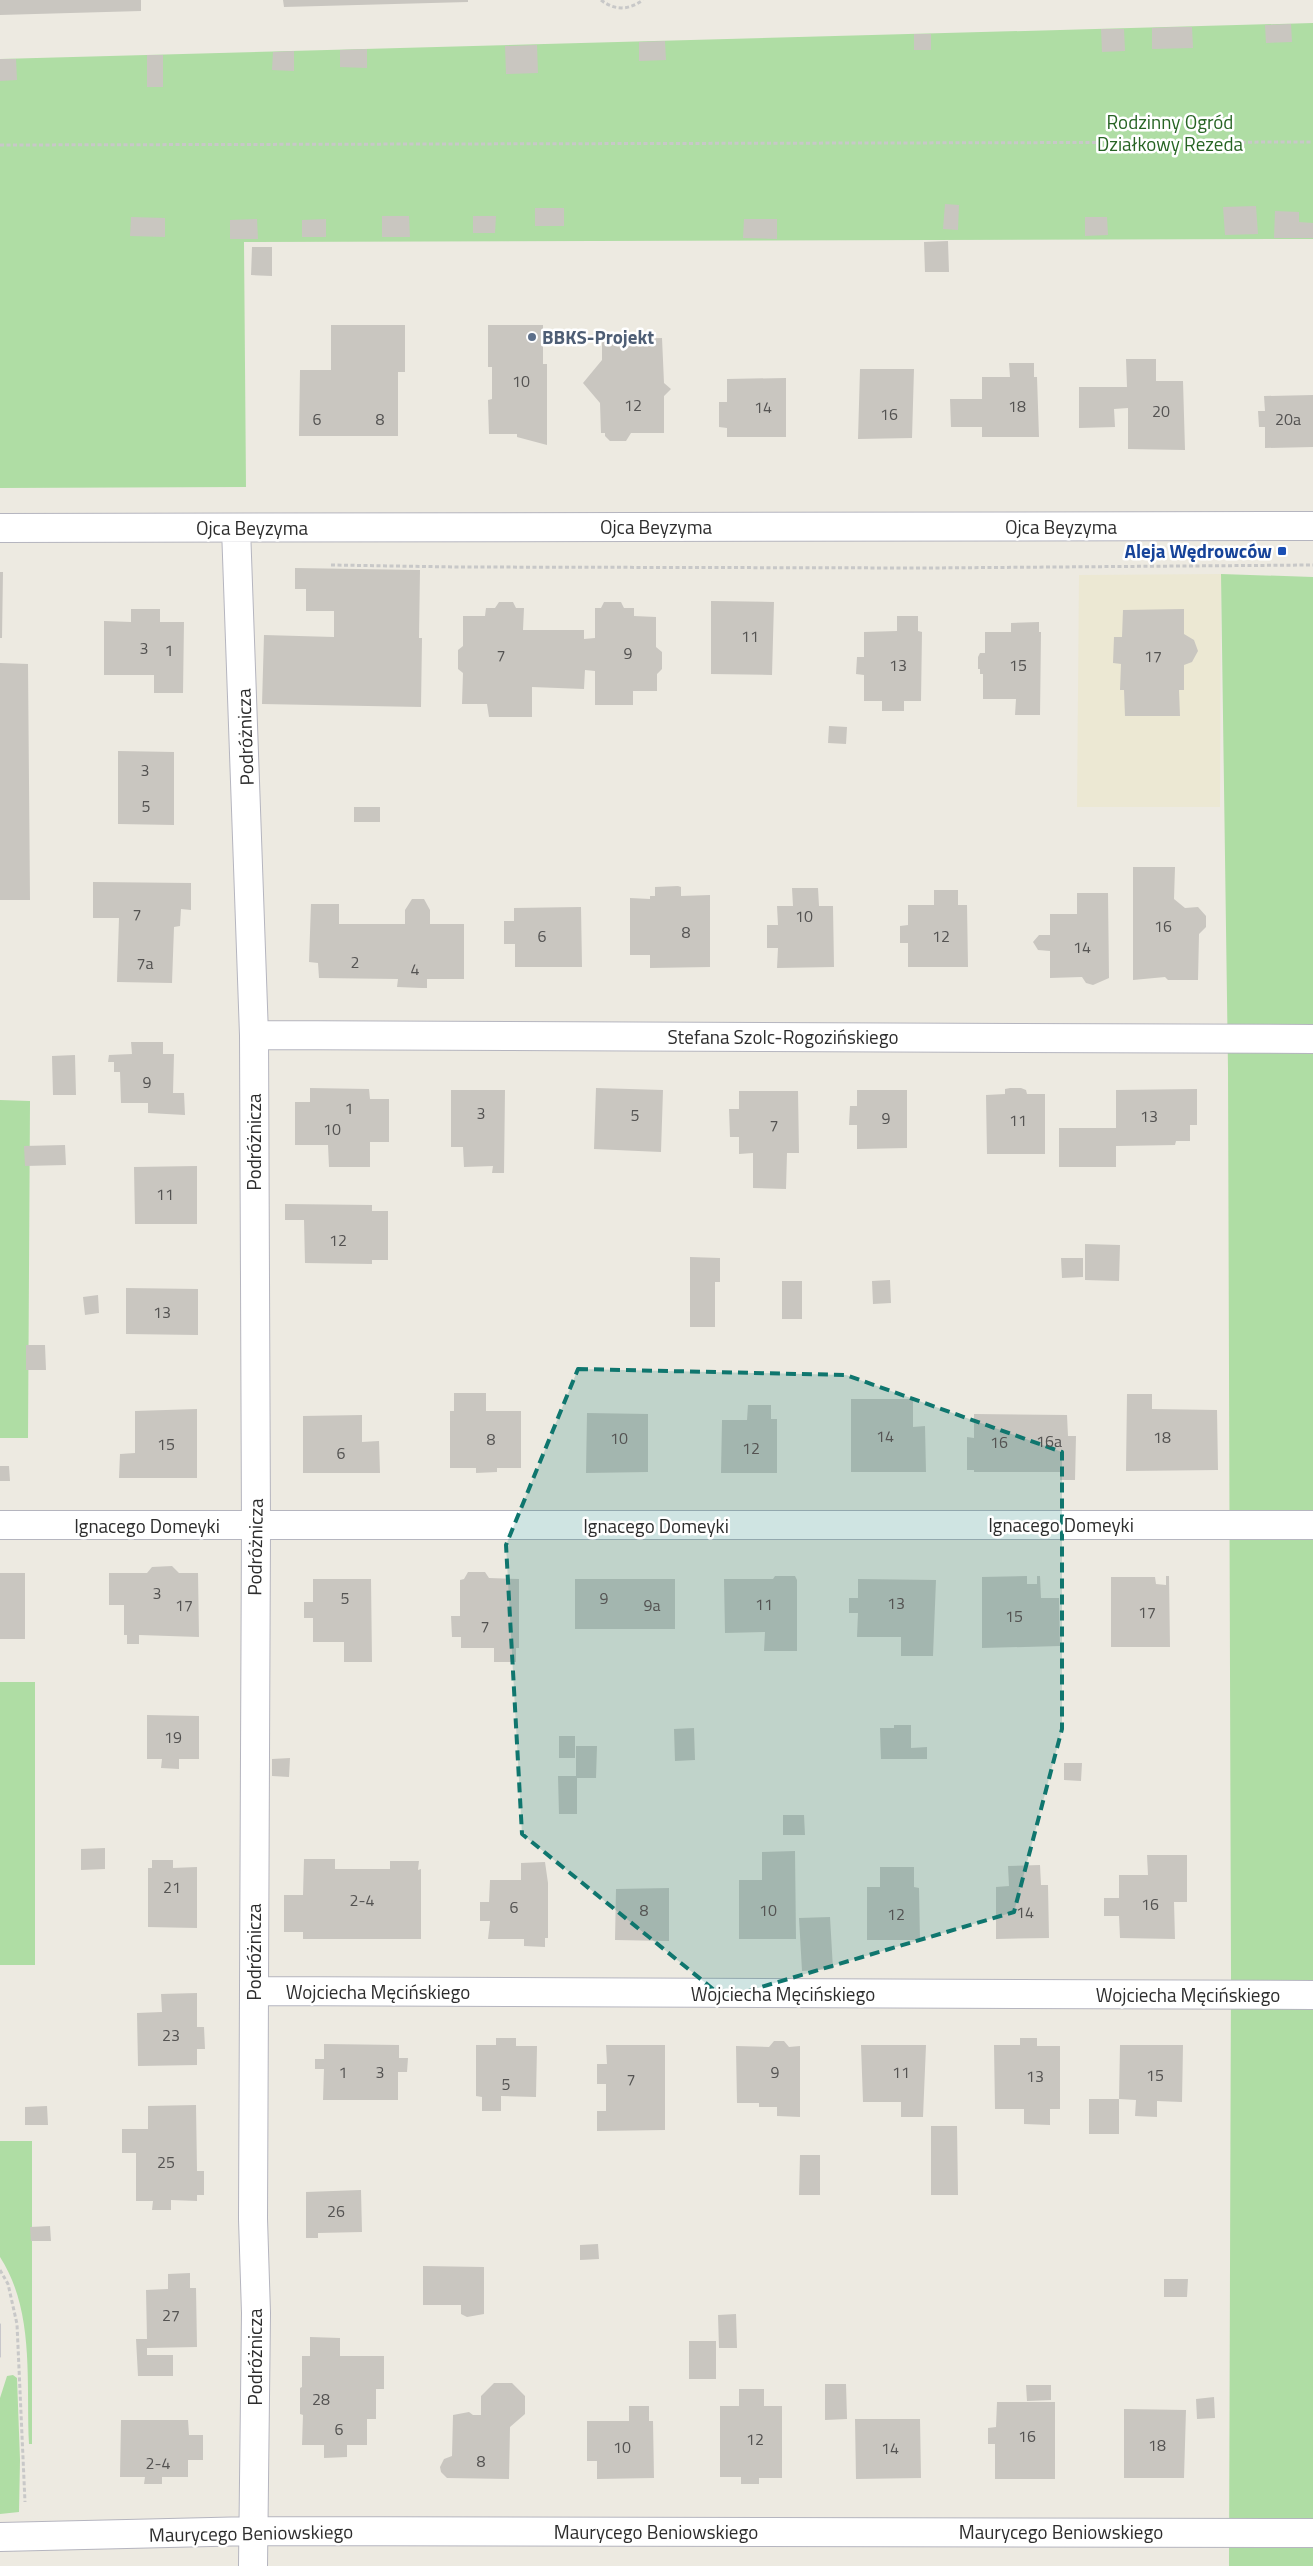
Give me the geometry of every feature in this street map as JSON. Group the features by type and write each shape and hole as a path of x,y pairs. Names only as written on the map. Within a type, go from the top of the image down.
{"street":[{"name":"Ojca Beyzyma","path":"0,528 1313,526"},
{"name":"Podróżnicza","path":"236,528 254,1035 256,1526 253,2219 256,2322 253,2566"},
{"name":"Stefana Szolc-Rogozińskiego","path":"254,1035 1313,1039"},
{"name":"Ignacego Domeyki","path":"0,1525 1313,1525"},
{"name":"Wojciecha Męcińskiego","path":"254,1991 1313,1995"},
{"name":"Maurycego Beniowskiego","path":"13,2537 253,2532 1313,2532"}],"path":[{"path":"601,0 621,9 632,7 643,0"},
{"path":"0,145 1313,142"},
{"path":"322,564 458,567 916,568 1313,565"},
{"path":"0,2270 8,2284 17,2324 13,2537"}],"highlighted area":[{"path":"578,1369 846,1375 1062,1452 1062,1729 1014,1912 724,1998 522,1834 506,1545"}],"shaded area":[{"path":"1221,574 1220,807 1077,807 1079,575"}],"green space":[{"name":"Rodzinny Ogród Działkowy Rezeda","path":"1313,23 1313,239 244,242 246,487 0,488 0,59"},
{"path":"1221,574 1313,577 1313,2566 1229,2566 1231,1974 1228,1069"},
{"path":"0,1100 30,1101 28,1438 0,1438"},
{"path":"0,1682 35,1682 35,1965 0,1965"},
{"path":"0,2141 32,2141 32,2444 29,2444 27,2347 24,2324 19,2300 11,2278 0,2257"},
{"path":"13,2375 17,2378 20,2460 19,2512 0,2514 0,2398 7,2376"}],"building":[{"path":"0,0 141,0 141,11 0,15"},
{"path":"283,0 468,0 468,2 284,7"},
{"path":"1291,24 1292,42 1266,43 1265,25"},
{"path":"1192,27 1193,48 1152,49 1152,28"},
{"path":"1101,29 1124,29 1125,51 1102,52"},
{"path":"914,34 931,34 931,50 914,50"},
{"path":"665,41 666,60 639,61 639,42"},
{"path":"537,45 538,73 506,74 505,46"},
{"path":"367,49 367,68 340,67 340,50"},
{"path":"294,51 294,71 272,70 273,52"},
{"path":"147,55 163,55 163,87 147,87"},
{"path":"0,59 16,59 17,80 0,81"},
{"path":"945,204 959,205 958,230 943,229"},
{"path":"1256,206 1258,234 1225,235 1223,207"},
{"path":"535,208 564,208 564,226 535,226"},
{"path":"1275,211 1299,212 1299,222 1313,223 1313,238 1274,238"},
{"path":"382,216 409,216 410,237 382,237"},
{"path":"473,216 496,216 495,233 473,233"},
{"path":"131,217 165,218 165,237 130,236"},
{"path":"1085,217 1107,217 1108,235 1085,236"},
{"path":"257,219 258,239 230,239 230,220"},
{"path":"326,219 326,237 302,237 302,220"},
{"path":"744,219 777,219 777,239 743,238"},
{"path":"948,241 949,272 925,272 924,242"},
{"path":"252,247 272,247 272,276 251,275"},
{"path":"331,325 405,325 405,372 398,372 398,436 299,436 300,370 331,370"},
{"path":"488,325 543,325 543,364 547,364 547,445 517,437 517,434 489,434 488,400 492,399 492,367 488,367"},
{"path":"662,338 664,383 671,389 664,396 664,433 631,433 626,441 610,441 605,436 605,433 601,433 600,403 583,383 602,360 602,339"},
{"path":"1126,359 1156,359 1156,381 1183,381 1185,450 1128,449 1128,408 1114,409 1115,427 1079,428 1079,387 1127,387"},
{"path":"1009,363 1034,363 1034,377 1037,377 1039,437 982,437 982,427 951,427 950,399 982,399 982,377 1010,377"},
{"path":"860,369 914,369 912,438 858,439"},
{"path":"786,378 786,437 727,437 727,428 719,427 719,402 727,402 727,379"},
{"path":"1313,395 1313,447 1265,448 1265,427 1259,427 1258,411 1265,411 1264,396"},
{"path":"295,568 420,570 419,638 422,638 421,707 262,704 264,635 334,637 334,611 306,611 306,589 295,589"},
{"path":"0,572 3,572 2,638 0,638"},
{"path":"711,601 774,602 772,675 711,674"},
{"path":"499,602 513,602 516,608 524,608 523,630 584,630 584,639 595,638 595,608 601,608 604,602 621,602 624,608 634,608 634,616 656,617 656,647 662,652 662,669 657,674 657,691 633,691 633,705 595,705 595,671 585,670 584,689 532,687 532,717 489,717 487,704 462,704 463,673 458,669 458,650 463,646 463,616 485,616 486,608 495,608"},
{"path":"131,609 160,609 160,622 184,622 183,693 154,693 154,675 104,675 104,621 131,622"},
{"path":"1184,609 1184,634 1194,640 1198,651 1192,662 1184,665 1184,690 1179,690 1180,716 1125,716 1124,690 1120,690 1121,664 1113,663 1114,637 1122,637 1123,610"},
{"path":"897,616 918,616 918,631 922,632 921,701 904,701 904,711 882,711 882,701 864,701 864,675 856,674 857,657 864,657 864,632 897,631"},
{"path":"1039,622 1039,632 1041,632 1040,715 1015,715 1016,699 983,699 983,674 980,674 980,669 978,669 978,657 980,653 985,653 985,632 1011,632 1011,623"},
{"path":"0,663 28,664 30,900 0,900"},
{"path":"829,726 847,727 846,744 828,743"},
{"path":"118,751 174,752 174,825 118,824"},
{"path":"354,807 380,807 380,822 354,822"},
{"path":"1133,867 1175,867 1174,899 1185,908 1198,907 1206,916 1206,927 1199,934 1198,980 1168,980 1165,977 1133,980"},
{"path":"93,882 191,883 191,910 181,909 180,926 174,927 172,983 117,982 119,918 93,918"},
{"path":"655,887 681,887 681,896 710,895 710,967 650,968 650,955 630,955 630,898 650,899 650,896 655,896"},
{"path":"792,888 818,888 819,906 833,906 834,967 777,968 778,948 767,948 767,925 778,925 777,906 793,906"},
{"path":"934,890 958,890 958,905 967,905 968,967 908,967 908,943 900,943 900,926 908,925 908,905 934,905"},
{"path":"1077,893 1108,893 1109,978 1093,985 1086,983 1082,977 1050,978 1050,951 1038,950 1033,942 1039,935 1050,935 1050,914 1077,914"},
{"path":"412,899 424,899 430,910 430,924 464,924 464,979 427,979 427,988 422,988 397,987 398,979 319,978 318,963 309,962 311,904 339,904 339,924 405,924 405,910"},
{"path":"581,907 582,967 515,967 515,944 504,944 504,921 514,921 514,908"},
{"path":"131,1042 163,1042 163,1054 174,1054 173,1093 184,1093 185,1115 148,1113 148,1103 121,1103 120,1072 114,1072 114,1062 108,1062 109,1055 132,1054"},
{"path":"75,1055 76,1095 53,1095 52,1056"},
{"path":"310,1088 369,1089 370,1099 389,1099 389,1142 370,1142 370,1167 329,1167 328,1145 295,1145 295,1102 310,1102"},
{"path":"596,1088 663,1090 661,1152 594,1149"},
{"path":"1021,1088 1026,1090 1027,1094 1045,1094 1045,1154 987,1154 986,1095 1005,1094 1005,1089"},
{"path":"1197,1089 1197,1125 1190,1125 1190,1141 1176,1141 1175,1145 1116,1146 1116,1167 1059,1167 1059,1128 1116,1128 1116,1090"},
{"path":"451,1090 505,1090 504,1173 492,1173 493,1166 464,1167 463,1147 451,1147"},
{"path":"857,1090 907,1090 907,1148 857,1149 857,1125 849,1125 850,1106 857,1106"},
{"path":"739,1091 798,1091 799,1153 787,1153 786,1189 753,1188 753,1153 739,1154 739,1137 730,1137 729,1109 739,1109"},
{"path":"65,1145 66,1165 25,1166 24,1146"},
{"path":"197,1166 197,1224 135,1224 134,1167"},
{"path":"285,1204 372,1205 372,1211 388,1211 388,1260 372,1260 372,1264 305,1263 304,1220 285,1220"},
{"path":"1085,1244 1120,1245 1119,1281 1085,1280"},
{"path":"690,1257 720,1258 720,1282 715,1282 715,1327 690,1327"},
{"path":"1061,1258 1083,1258 1083,1277 1062,1278"},
{"path":"890,1280 891,1303 873,1304 872,1281"},
{"path":"782,1281 802,1281 802,1319 782,1319"},
{"path":"126,1288 198,1289 198,1335 126,1334"},
{"path":"98,1295 99,1313 85,1315 83,1297"},
{"path":"26,1345 45,1345 46,1370 26,1370"},
{"path":"454,1393 486,1393 486,1411 521,1411 521,1468 497,1468 497,1472 476,1473 476,1468 450,1468 450,1411 454,1411"},
{"path":"1127,1394 1152,1394 1152,1409 1217,1410 1218,1470 1126,1471"},
{"path":"851,1399 913,1399 913,1427 925,1426 926,1472 851,1472"},
{"path":"748,1405 771,1405 771,1419 777,1419 777,1473 721,1473 722,1420 747,1420"},
{"path":"197,1409 197,1478 119,1478 120,1454 135,1453 135,1411"},
{"path":"587,1413 648,1414 648,1472 586,1473"},
{"path":"974,1414 1067,1415 1068,1436 1076,1436 1075,1480 1060,1480 1060,1472 974,1472 974,1470 967,1470 967,1437 974,1438"},
{"path":"362,1415 362,1442 379,1441 380,1473 303,1473 303,1416"},
{"path":"0,1466 9,1466 10,1481 0,1481"},
{"path":"172,1566 179,1573 198,1573 199,1637 139,1635 139,1644 127,1644 127,1635 124,1635 124,1605 109,1605 109,1573 147,1573 152,1567"},
{"path":"468,1572 485,1572 489,1578 519,1579 519,1648 516,1648 516,1662 494,1662 494,1648 461,1648 461,1637 452,1637 451,1616 460,1616 460,1580 464,1579"},
{"path":"0,1573 25,1573 25,1639 0,1639"},
{"path":"775,1576 795,1576 797,1580 797,1651 764,1651 765,1632 725,1633 724,1579 773,1579"},
{"path":"1027,1576 1027,1584 1037,1584 1037,1576 1040,1576 1041,1598 1059,1598 1060,1646 982,1648 982,1577"},
{"path":"1166,1576 1169,1576 1170,1647 1111,1647 1111,1577 1155,1577 1156,1584 1166,1585"},
{"path":"313,1579 371,1579 372,1662 344,1662 344,1642 313,1642 313,1618 304,1618 304,1602 313,1602"},
{"path":"575,1579 675,1579 675,1629 575,1629"},
{"path":"858,1579 936,1580 933,1656 901,1656 901,1637 857,1637 858,1613 849,1613 849,1598 858,1598"},
{"path":"147,1715 199,1716 199,1759 179,1759 179,1769 161,1768 162,1759 147,1759"},
{"path":"894,1725 911,1725 911,1748 927,1747 927,1759 881,1759 880,1728 894,1728"},
{"path":"694,1728 695,1760 675,1761 674,1729"},
{"path":"559,1736 575,1736 575,1758 559,1758"},
{"path":"576,1746 597,1746 596,1778 577,1778 577,1814 559,1814 558,1776 576,1776"},
{"path":"290,1758 289,1777 272,1776 272,1759"},
{"path":"1064,1763 1082,1763 1081,1781 1064,1780"},
{"path":"783,1815 804,1815 805,1835 783,1835"},
{"path":"105,1848 105,1869 81,1870 81,1849"},
{"path":"795,1851 796,1939 739,1939 739,1880 762,1880 762,1852"},
{"path":"1147,1855 1187,1855 1187,1902 1174,1902 1175,1939 1120,1938 1119,1916 1104,1916 1104,1898 1119,1898 1119,1875 1148,1875"},
{"path":"304,1859 335,1859 335,1869 390,1869 390,1861 419,1861 418,1870 421,1869 421,1939 303,1939 303,1932 284,1932 284,1895 303,1895"},
{"path":"152,1860 173,1860 173,1868 197,1867 197,1928 148,1927 148,1868 152,1868"},
{"path":"545,1862 548,1883 548,1938 545,1938 545,1947 524,1946 524,1939 488,1939 490,1921 480,1921 480,1902 489,1902 490,1880 521,1880 521,1863"},
{"path":"1040,1865 1041,1885 1048,1885 1049,1938 996,1939 996,1887 1009,1886 1008,1866"},
{"path":"880,1867 914,1867 914,1887 919,1888 920,1940 867,1940 867,1887 880,1887"},
{"path":"669,1888 669,1941 615,1940 616,1889"},
{"path":"830,1917 833,1969 802,1971 799,1918"},
{"path":"197,1993 197,2027 204,2027 205,2049 197,2049 197,2065 138,2066 137,2013 162,2012 161,1994"},
{"path":"496,2038 516,2038 516,2046 537,2046 536,2097 501,2096 501,2111 482,2111 482,2097 476,2096 476,2045 496,2045"},
{"path":"1020,2038 1037,2038 1037,2046 1060,2046 1060,2109 1050,2109 1050,2125 1024,2124 1024,2109 995,2109 994,2045 1020,2045"},
{"path":"774,2041 784,2041 789,2047 800,2046 800,2117 777,2116 777,2107 759,2107 759,2103 737,2103 736,2046 769,2047"},
{"path":"324,2044 399,2045 399,2058 408,2058 407,2072 398,2072 398,2100 323,2100 324,2069 315,2069 315,2059 324,2059"},
{"path":"606,2045 665,2045 665,2130 597,2131 597,2111 606,2111 606,2084 597,2084 597,2064 607,2064"},
{"path":"861,2045 926,2045 923,2117 901,2117 901,2102 863,2102"},
{"path":"1120,2045 1183,2045 1182,2102 1157,2101 1157,2117 1135,2116 1136,2100 1119,2099"},
{"path":"1089,2099 1119,2099 1119,2134 1089,2134"},
{"path":"196,2105 197,2171 204,2171 204,2195 197,2195 197,2201 171,2200 171,2210 152,2210 153,2201 136,2201 136,2153 122,2153 122,2129 148,2129 148,2106"},
{"path":"47,2106 48,2125 25,2125 25,2107"},
{"path":"931,2126 957,2126 958,2195 931,2195"},
{"path":"800,2155 820,2155 820,2195 799,2195"},
{"path":"361,2190 362,2232 318,2233 318,2238 306,2238 306,2192"},
{"path":"50,2226 51,2241 31,2241 30,2227"},
{"path":"598,2244 599,2259 580,2260 580,2245"},
{"path":"423,2266 484,2267 484,2314 467,2317 461,2314 461,2305 423,2305"},
{"path":"190,2273 190,2288 196,2288 197,2347 147,2348 147,2355 173,2355 173,2376 138,2376 136,2339 147,2339 146,2290 168,2289 168,2274"},
{"path":"1164,2279 1188,2279 1187,2297 1164,2297"},
{"path":"736,2314 737,2348 719,2348 718,2315"},
{"path":"310,2337 340,2338 340,2356 384,2356 384,2389 376,2389 376,2419 367,2419 367,2445 347,2445 347,2457 324,2458 324,2445 302,2445 303,2415 300,2414 300,2388 302,2387 302,2356 310,2356"},
{"path":"689,2341 716,2341 716,2379 689,2379"},
{"path":"494,2383 512,2383 525,2396 525,2414 510,2427 509,2479 447,2478 441,2472 440,2467 444,2459 452,2456 453,2415 469,2412 473,2415 481,2415 481,2396"},
{"path":"825,2384 846,2384 847,2419 825,2420"},
{"path":"1026,2385 1051,2385 1051,2400 1027,2401"},
{"path":"739,2389 764,2389 764,2406 782,2406 782,2478 759,2478 759,2484 741,2484 741,2477 720,2477 720,2406 739,2406"},
{"path":"1214,2397 1215,2418 1197,2419 1196,2399"},
{"path":"997,2402 1055,2402 1055,2479 995,2479 995,2444 988,2444 988,2428 996,2427"},
{"path":"629,2406 649,2406 649,2421 653,2421 654,2478 597,2479 597,2461 587,2461 587,2421 629,2421"},
{"path":"1124,2409 1186,2410 1184,2478 1124,2478"},
{"path":"855,2419 920,2419 921,2478 856,2479"},
{"path":"121,2420 188,2420 189,2435 203,2435 203,2460 188,2460 188,2477 162,2477 162,2484 144,2484 145,2477 120,2477"}],"tram line":[{"path":"0,2324 0,2357"}],"place":[{"name":"BBKS-Projekt","path":"532,337"},
{"name":"Aleja Wędrowców","path":"1282,551"}]}
